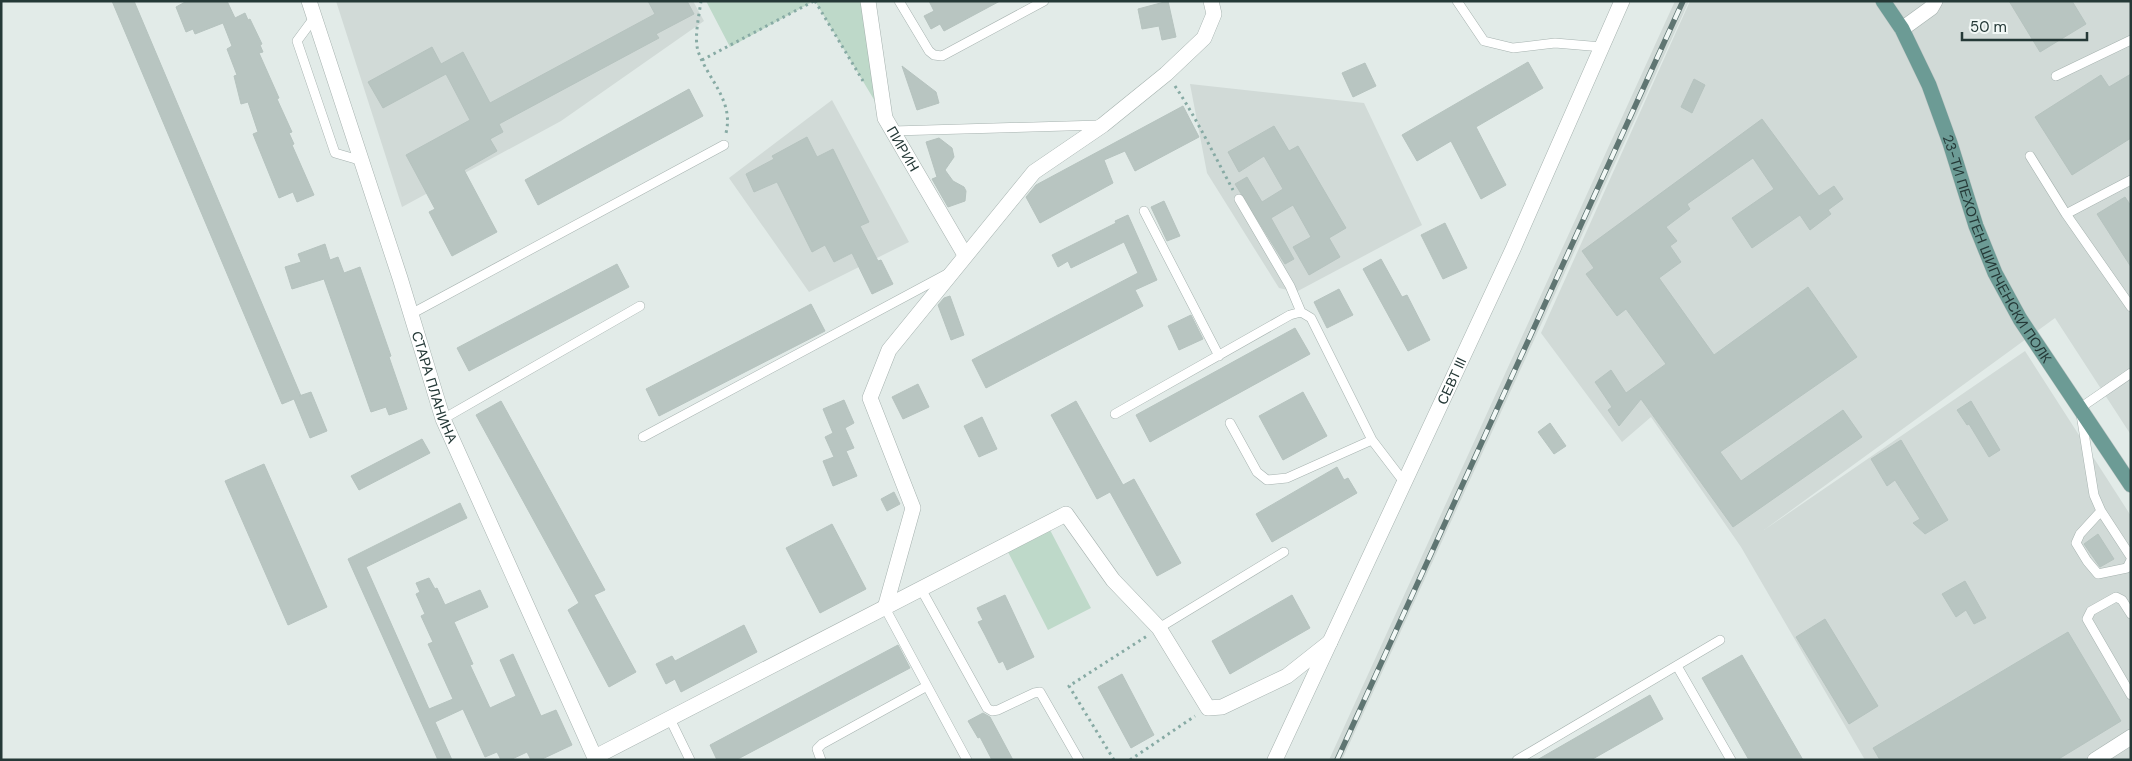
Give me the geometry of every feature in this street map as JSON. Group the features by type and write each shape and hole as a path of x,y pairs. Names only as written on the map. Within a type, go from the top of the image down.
{"main road":[{"name":"23-ТИ ПЕХОТЕН ШИПЧЕНСКИ ПОЛК","path":"1883,1 1902,29 1939,112 1976,226 1995,273 2020,319 2131,485"}],"street":[{"name":"СТАРА ПЛАНИНА","path":"309,1 411,314 443,419 596,758"},
{"path":"885,608 913,508 870,398 889,350 1034,172 1103,124 1166,74 1204,38 1214,14 1211,1"},
{"name":"СЕВТ III","path":"1275,760 1513,250 1622,1"},
{"path":"1902,29 1931,8 1935,1"},
{"name":"ПИРИН","path":"873,2 885,118 965,255"},
{"path":"596,758 1066,514 1114,580 1158,628 1208,708 1222,708 1287,676 1330,642"},
{"path":"2095,760 2131,737"}],"lane":[{"path":"898,1 929,51 934,55 942,56 1044,1"},
{"path":"1457,1 1484,41 1513,48 1555,42 1602,48"},
{"path":"314,18 297,41 335,153 360,160"},
{"path":"2056,76 2131,40"},
{"path":"893,131 1103,124"},
{"path":"411,314 724,145"},
{"path":"2030,156 2066,214 2131,307"},
{"path":"2066,214 2131,180"},
{"path":"1239,198 1290,286 1301,312 1311,318 1372,440 1404,482"},
{"path":"1144,211 1219,356"},
{"path":"643,437 952,272"},
{"path":"443,419 640,306"},
{"path":"1114,414 1290,316 1301,312"},
{"path":"2100,511 2080,534 2076,543 2098,574 2127,568 2131,559 2100,511 2094,495 2080,408 2131,373"},
{"path":"1230,423 1257,472 1267,480 1287,478 1372,440"},
{"path":"1158,628 1284,552"},
{"path":"921,589 987,708 992,711 998,710 1034,692 1040,692 1079,760"},
{"path":"2131,614 2122,600 2116,597 2091,611 2087,619 2131,695"},
{"path":"885,608 967,760"},
{"path":"1517,760 1720,640"},
{"path":"1677,666 1731,760"},
{"path":"821,760 818,749 822,744 927,686"},
{"path":"670,719 690,760"}],"path":[{"path":"701,1 697,49 728,110 729,122 724,145"},
{"path":"702,60 814,1 865,85"},
{"path":"1166,74 1188,105 1207,144 1239,198"},
{"path":"1114,760 1069,686 1158,628"},
{"path":"1130,760 1208,708"}],"shaded area":[{"path":"336,1 693,1 704,21 561,121 402,207"},
{"path":"1675,1 1689,1 1342,760 1329,760"},
{"path":"1690,1 2131,1 2131,435 2055,318 1764,530 2025,351 2131,516 2131,760 1865,760 1741,547 1651,417 1622,442 1541,333"},
{"path":"1190,84 1364,103 1422,225 1296,292 1279,288 1207,173"},
{"path":"832,100 909,242 809,292 729,178"}],"green space":[{"path":"706,1 814,1 730,47"},
{"path":"815,1 868,1 885,118"},
{"path":"1050,530 1091,608 1048,630 1008,552"}],"building":[{"path":"112,1 134,1 301,395 311,392 327,431 310,438 294,399 282,404"},
{"path":"187,1 227,1 235,18 245,13 248,20 250,19 262,44 260,45 263,52 259,53 292,132 289,133 294,144 292,145 314,195 297,202 293,192 279,198 253,134 258,132 248,102 241,104 234,76 237,75 227,49 232,46 223,23 195,34 193,29 186,32 176,7"},
{"path":"648,1 687,1 694,14 656,34 659,38 499,124 503,132 490,139 497,151 464,170 497,232 452,256 429,212 435,209 406,155 470,120 446,74 383,108 368,82 432,47 441,64 463,52 490,103 655,14"},
{"path":"929,1 1000,1 944,31 940,24 931,29 924,16 934,11"},
{"path":"1168,1 1176,37 1162,40 1159,26 1142,29 1138,9"},
{"path":"2009,1 2072,1 2086,24 2040,52"},
{"path":"1528,62 1543,88 1476,127 1506,185 1481,199 1451,141 1417,161 1402,135"},
{"path":"1365,63 1376,86 1353,97 1342,73"},
{"path":"902,66 936,92 939,103 917,110"},
{"path":"2131,74 2131,138 2072,175 2035,117 2101,75 2109,87"},
{"path":"1694,79 1705,85 1692,113 1681,107"},
{"path":"689,89 703,116 538,205 525,180"},
{"path":"1183,106 1199,137 1135,171 1125,151 1104,160 1113,183 1040,223 1026,197 1036,185"},
{"path":"1762,119 1819,196 1834,186 1843,199 1828,210 1831,214 1810,230 1800,215 1752,248 1732,218 1774,189 1753,158 1687,204 1690,209 1666,227 1677,241 1670,246 1681,262 1659,278 1714,355 1808,287 1857,357 1720,452 1741,481 1843,410 1862,437 1733,527 1641,399 1619,426 1608,410 1612,407 1595,382 1611,370 1626,393 1666,364 1626,309 1617,316 1586,274 1594,268 1582,251"},
{"path":"1274,126 1289,151 1298,146 1346,228 1329,238 1340,257 1309,275 1293,247 1311,237 1293,205 1271,218 1294,259 1285,264 1235,184 1247,177 1262,202 1283,189 1264,156 1239,172 1228,152"},
{"path":"807,137 817,157 833,149 869,222 860,226 878,261 881,260 893,284 872,294 852,253 834,262 825,245 812,252 777,182 754,192 746,174 774,159 772,156"},
{"path":"939,138 952,148 954,157 945,170 953,181 964,187 966,191 965,201 948,207 932,179 937,177 926,142"},
{"path":"2125,197 2131,206 2131,267 2097,214"},
{"path":"1164,201 1180,236 1167,241 1151,207"},
{"path":"1128,215 1157,280 1135,290 1143,306 986,388 972,360 1138,273 1124,242 1071,268 1068,261 1058,267 1052,255"},
{"path":"1445,223 1467,268 1443,279 1421,235"},
{"path":"325,244 330,260 338,257 344,273 360,267 407,409 389,415 386,407 371,412 324,279 292,289 285,267 301,262 298,254"},
{"path":"1381,259 1402,297 1407,295 1430,340 1408,351 1363,269"},
{"path":"617,264 629,287 469,371 457,348"},
{"path":"1339,289 1353,315 1327,328 1314,302"},
{"path":"950,296 964,335 951,340 938,305 944,298"},
{"path":"811,304 825,331 659,416 646,389"},
{"path":"1191,315 1203,339 1179,350 1168,326"},
{"path":"1295,328 1310,354 1150,442 1136,415"},
{"path":"918,384 929,407 903,419 892,397"},
{"path":"1303,392 1327,436 1283,460 1259,416"},
{"path":"844,400 854,423 845,428 854,448 846,451 857,476 833,486 823,461 834,457 825,437 833,433 823,409"},
{"path":"501,401 605,590 594,595 636,672 609,687 568,610 579,603 476,415"},
{"path":"1076,401 1123,485 1134,479 1181,563 1157,576 1110,492 1097,499 1051,415"},
{"path":"1971,401 2000,450 1989,457 1969,424 1967,425 1957,410"},
{"path":"982,417 997,449 979,457 964,426"},
{"path":"1550,423 1566,446 1554,454 1538,432"},
{"path":"422,439 430,453 359,490 351,476"},
{"path":"1901,440 1948,520 1925,534 1913,523 1920,519 1895,480 1887,486 1871,459"},
{"path":"264,464 327,607 288,625 225,481"},
{"path":"1337,467 1344,480 1348,478 1357,493 1272,542 1256,514"},
{"path":"894,492 900,504 887,511 881,499"},
{"path":"460,503 467,518 366,567 429,709 453,699 428,644 433,642 421,616 425,614 416,594 420,592 416,583 429,578 435,589 437,588 445,605 480,590 488,607 454,622 473,664 470,665 490,708 516,696 500,660 513,654 541,716 556,710 572,745 540,760 531,760 527,752 510,760 501,760 497,752 485,757 463,709 435,722 452,760 438,760 348,559"},
{"path":"832,524 866,589 820,613 786,548"},
{"path":"2098,534 2114,559 2100,567 2084,544"},
{"path":"1965,581 1986,618 1974,624 1966,610 1956,617 1942,594"},
{"path":"1005,595 1034,657 1007,670 1003,661 999,663 978,622 983,620 977,608"},
{"path":"1292,595 1310,628 1230,674 1212,641"},
{"path":"1825,619 1878,706 1849,724 1796,637"},
{"path":"744,625 757,652 681,692 675,679 666,684 656,664 672,656 675,661"},
{"path":"2068,632 2121,721 2057,760 1880,760 1873,748"},
{"path":"898,645 910,668 736,760 717,760 710,745"},
{"path":"1742,655 1803,760 1749,760 1702,678"},
{"path":"1122,674 1154,735 1131,748 1098,687"},
{"path":"1650,695 1663,719 1591,760 1537,760"},
{"path":"983,713 990,717 1013,760 992,760 980,737 978,738 968,721"}],"railway":[{"path":"1337,760 1683,1"}]}
